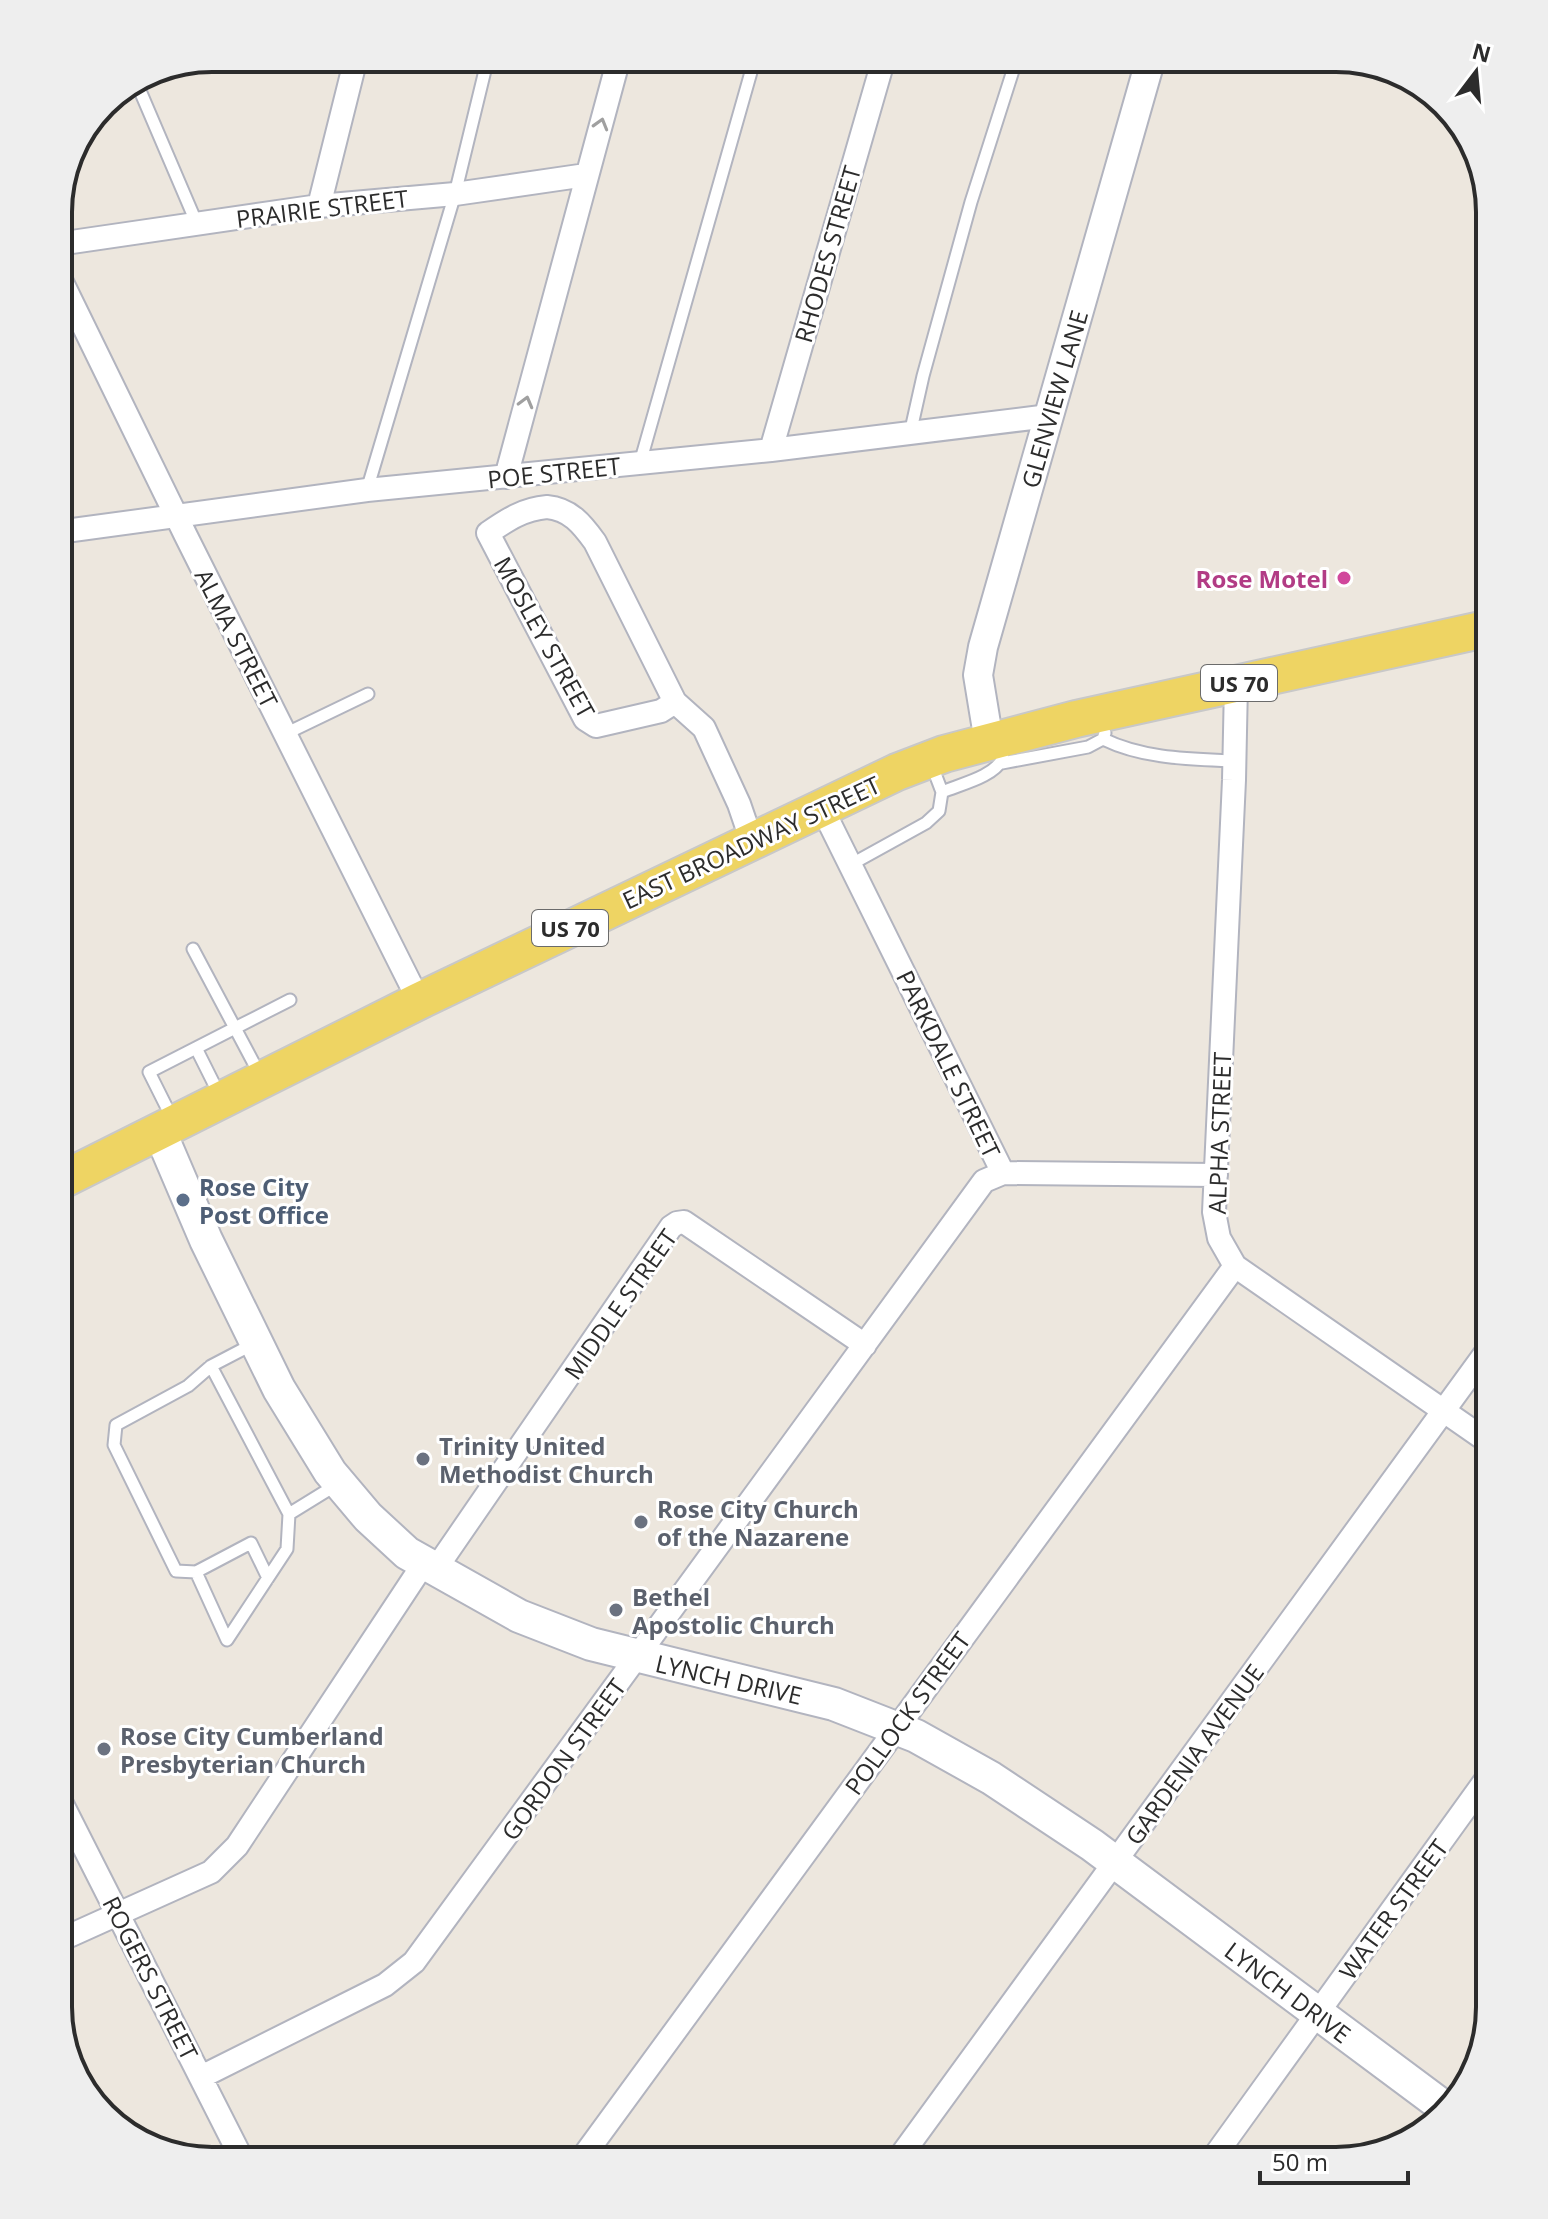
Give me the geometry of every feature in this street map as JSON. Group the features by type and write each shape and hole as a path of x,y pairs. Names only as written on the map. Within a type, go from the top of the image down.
{"main road":[{"name":"EAST BROADWAY STREET","path":"72,1175 419,1001 822,808 936,776 998,748 1104,726 1236,684 1476,631"},
{"name":"LYNCH DRIVE","path":"166,1126 255,1343 279,1389 339,1483 368,1517 407,1553 519,1616 591,1644 834,1704 897,1727 991,1778 1115,1862 1438,2103"}],"street":[{"path":"319,206 352,72"},
{"path":"506,477 615,72"},
{"name":"RHODES STREET","path":"771,450 880,72"},
{"name":"GLENVIEW LANE","path":"998,748 978,675 983,647 1147,72"},
{"name":"PRAIRIE STREET","path":"72,242 319,206 455,194 586,175"},
{"name":"ALMA STREET","path":"72,303 419,1001"},
{"name":"POE STREET","path":"72,530 367,490 771,450 1049,416"},
{"name":"MOSLEY STREET","path":"675,702 661,711 596,726 589,724 488,533 515,515 529,509 547,507 566,512 582,523 616,580 675,702 704,728 727,774 752,842"},
{"name":"ALPHA STREET","path":"1236,684 1216,1226 1235,1266 1476,1433"},
{"name":"PARKDALE STREET","path":"822,808 1003,1173 1216,1175"},
{"name":"GORDON STREET","path":"201,2077 385,1985 414,1962 984,1181 1003,1173"},
{"name":"MIDDLE STREET","path":"72,1934 211,1872 237,1846 671,1227 684,1222 865,1345"},
{"name":"POLLOCK STREET","path":"590,2147 1235,1266"},
{"name":"GARDENIA AVENUE","path":"907,2147 1476,1366"},
{"name":"WATER STREET","path":"1221,2147 1476,1794"},
{"name":"ROGERS STREET","path":"72,1824 236,2147"}],"lane":[{"path":"367,490 455,194 485,72"},
{"path":"640,463 751,72"},
{"path":"910,434 971,202 1013,72"},
{"path":"141,92 197,224"},
{"path":"285,734 368,694"},
{"path":"1104,726 1131,751 1166,757 1234,761"},
{"path":"850,865 926,823 939,811 936,776"},
{"path":"193,949 262,1078"},
{"path":"166,1126 149,1072 290,1000"},
{"path":"196,1048 221,1099"},
{"path":"255,1343 211,1366 188,1386 116,1425 114,1445 176,1571 196,1572 251,1543 268,1578"},
{"path":"196,1572 227,1640 287,1549 289,1514 211,1366"},
{"path":"289,1514 339,1483"}],"place":[{"name":"Rose Motel","path":"1344,578"},
{"name":"Rose City Post Office","path":"183,1200"},
{"name":"Trinity United Methodist Church","path":"423,1459"},
{"name":"Rose City Church of the Nazarene","path":"641,1522"},
{"name":"Bethel Apostolic Church","path":"616,1610"},
{"name":"Rose City Cumberland Presbyterian Church","path":"104,1749"}]}
